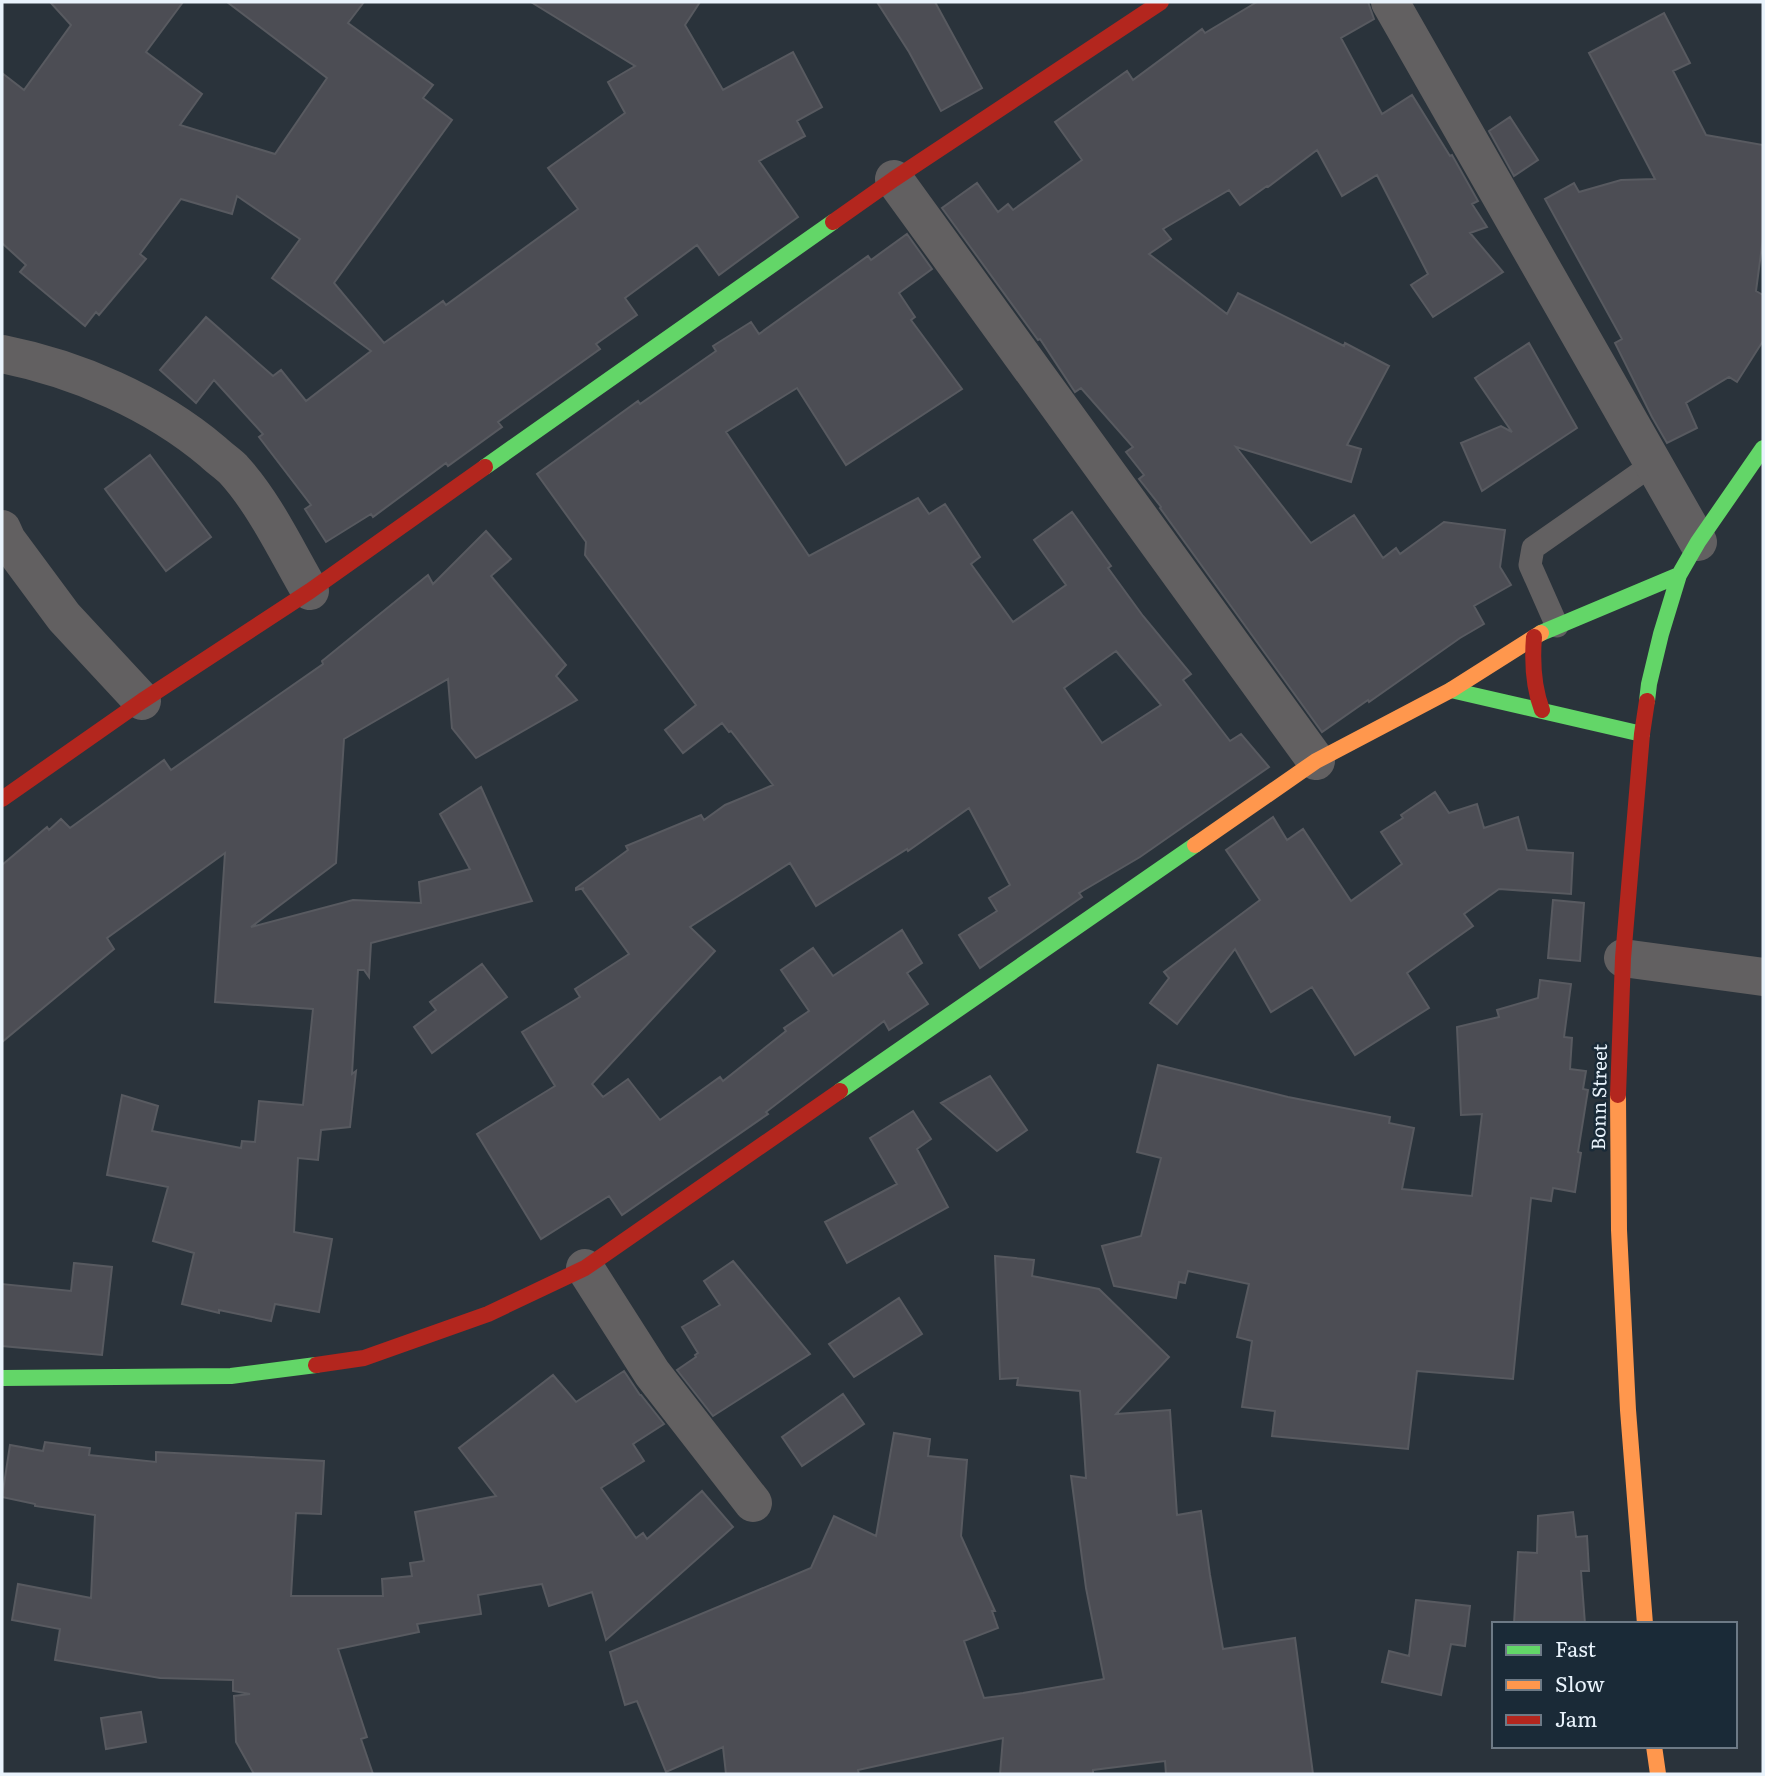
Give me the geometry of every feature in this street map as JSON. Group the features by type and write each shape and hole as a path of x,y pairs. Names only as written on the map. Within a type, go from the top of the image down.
{"street":[{"path":"2,799 142,701 310,591 894,179 1161,2"},
{"path":"1390,2 1698,542"},
{"path":"894,179 1316,761"},
{"path":"2,354 91,381 138,401 192,434 233,469 262,508 310,591"},
{"name":"Bonn Street","path":"1645,1622 1628,1410 1619,1230 1617,1110 1623,958 1642,734 1649,684 1679,575 1698,542 1756,475 1763,448"},
{"path":"2,529 7,540 64,617 142,701"},
{"path":"2,1378 231,1376 364,1357 488,1314 585,1268 1316,761 1451,690 1534,637 1679,575"},
{"path":"1534,637 1532,671 1535,693 1542,710"},
{"path":"1451,690 1642,734"},
{"path":"1623,958 1763,977"},
{"path":"585,1268 652,1373 753,1503"},
{"path":"1654,1748 1658,1774"}],"lane":[{"path":"1557,626 1530,565 1533,548 1653,464"}],"building":[{"path":"50,2 183,2 146,52 202,94 180,125 275,154 327,78 227,2 364,2 348,23 433,85 423,98 452,120 334,283 384,343 443,301 446,305 578,209 548,168 625,113 608,82 635,66 531,2 700,2 685,25 723,90 793,52 822,107 797,121 805,136 759,161 798,217 719,275 697,245 625,298 637,315 596,344 600,349 498,422 502,427 448,466 446,463 373,517 371,514 326,542 305,509 311,505 259,437 263,434 214,380 196,403 160,370 206,317 273,376 281,370 306,401 371,351 272,278 300,239 237,196 232,214 181,199 140,254 146,259 99,315 96,312 85,326 20,272 26,265 2,243 2,73 24,90 71,25"},
{"path":"877,2 935,2 982,88 941,111 909,52"},
{"path":"1257,2 1368,2 1374,19 1341,38 1382,114 1412,95 1450,156 1452,155 1478,201 1472,204 1487,227 1470,233 1503,272 1433,317 1411,285 1428,274 1377,175 1342,196 1317,150 1240,205 1229,190 1163,229 1171,239 1149,254 1227,314 1238,293 1389,366 1347,445 1361,449 1351,482 1236,447 1311,543 1354,515 1383,558 1396,548 1400,554 1444,522 1505,530 1500,567 1511,585 1474,606 1484,624 1322,732 1139,479 1144,475 1126,452 1133,447 1081,388 1075,392 1040,339 1038,340 942,208 977,183 998,212 1008,204 1013,210 1082,160 1055,122 1127,71 1133,80 1202,29 1205,33"},
{"path":"1664,13 1690,63 1673,71 1706,135 1763,145 1763,238 1756,291 1763,295 1763,341 1737,382 1729,377 1686,403 1697,428 1667,443 1615,343 1622,339 1545,199 1574,183 1579,192 1621,180 1655,179 1589,53"},
{"path":"1510,117 1538,160 1514,176 1489,131"},
{"path":"907,234 932,269 899,293 915,317 911,320 962,389 846,465 797,388 726,432 809,556 918,498 929,514 945,504 980,557 971,564 1013,622 1066,585 1034,540 1072,512 1143,616 1191,674 1183,680 1230,741 1241,734 1269,767 1140,857 1079,893 1082,897 980,968 959,935 997,911 989,898 1010,885 969,808 908,851 907,849 816,906 790,863 690,927 715,951 592,1084 603,1097 628,1079 660,1120 720,1077 723,1081 786,1031 784,1028 809,1011 781,970 813,948 833,976 902,930 922,963 907,973 928,1004 889,1030 884,1021 766,1112 768,1114 622,1215 609,1196 541,1239 477,1134 555,1086 522,1032 580,997 575,989 629,954 582,889 584,888 576,888 628,850 626,846 701,815 704,820 725,805 773,785 722,723 683,753 665,730 696,705 585,555 586,542 537,474 638,401 640,404 716,351 713,346 751,322 759,334 868,256 871,260","holes":["1116,651 1161,705 1102,743 1064,688"]},
{"path":"1529,343 1577,428 1482,491 1461,443 1501,426 1512,432 1475,378"},
{"path":"150,455 211,537 166,571 105,489"},
{"path":"486,531 511,559 491,576 566,665 556,676 577,700 476,758 452,728 448,679 344,739 336,863 251,927 353,900 421,903 419,882 470,869 440,814 481,787 532,901 371,943 369,977 364,970 358,970 352,1074 356,1071 350,1127 321,1130 318,1160 298,1158 294,1232 332,1239 319,1312 275,1304 271,1321 182,1304 194,1253 153,1241 168,1187 107,1175 122,1095 158,1106 152,1131 241,1148 242,1141 255,1142 259,1101 303,1105 313,1009 215,1002 225,853 107,938 114,949 2,1042 2,865 47,827 49,830 61,819 70,828 164,760 171,770 323,664 322,661 428,575 433,584"},
{"path":"1435,792 1449,813 1477,804 1484,828 1518,817 1527,850 1573,853 1571,894 1499,889 1464,914 1473,926 1407,973 1429,1008 1355,1055 1312,987 1271,1012 1235,949 1177,1024 1150,1003 1169,978 1164,972 1260,900 1226,850 1273,817 1287,840 1303,829 1351,901 1402,864 1381,832"},
{"path":"1553,900 1584,903 1580,961 1548,958"},
{"path":"482,964 507,997 432,1053 414,1027 436,1010 430,1002"},
{"path":"1540,980 1571,984 1564,1037 1572,1038 1570,1069 1586,1071 1583,1089 1588,1090 1575,1192 1553,1188 1551,1201 1531,1198 1513,1379 1417,1371 1408,1449 1272,1436 1275,1411 1242,1407 1252,1341 1237,1337 1249,1284 1188,1271 1185,1283 1179,1282 1176,1298 1114,1286 1102,1246 1141,1236 1161,1158 1137,1152 1158,1065 1288,1097 1390,1117 1389,1123 1414,1128 1402,1189 1472,1196 1482,1114 1461,1115 1457,1027 1499,1017 1497,1010 1538,998"},
{"path":"990,1076 1027,1130 997,1151 941,1103"},
{"path":"913,1111 931,1139 917,1149 948,1207 847,1263 825,1222 897,1184 870,1138"},
{"path":"995,1256 1034,1260 1032,1276 1099,1289 1169,1357 1116,1414 1170,1410 1177,1515 1201,1511 1223,1649 1295,1638 1313,1774 1166,1774 1165,1761 1093,1770 1093,1774 1000,1774 1003,1738 858,1770 859,1774 726,1774 723,1747 666,1772 637,1701 625,1705 610,1652 811,1568 834,1516 876,1536 894,1433 930,1439 928,1456 967,1460 961,1536 995,1611 992,1611 998,1628 964,1641 984,1698 1104,1679 1086,1588 1071,1476 1086,1478 1080,1391 1017,1385 1018,1378 1000,1379"},
{"path":"733,1261 810,1354 713,1416 677,1370 698,1353 682,1327 720,1305 704,1281"},
{"path":"74,1263 112,1267 102,1355 2,1346 2,1284 71,1291"},
{"path":"899,1298 922,1334 854,1377 829,1344"},
{"path":"624,1371 664,1424 633,1444 644,1461 601,1488 636,1538 643,1533 647,1539 702,1491 733,1527 606,1640 592,1592 549,1606 542,1584 478,1595 481,1614 417,1624 419,1632 338,1649 367,1737 361,1739 373,1774 254,1774 236,1742 234,1696 250,1694 233,1691 233,1680 160,1678 55,1660 60,1629 12,1620 18,1584 91,1598 95,1515 35,1506 2,1497 10,1445 43,1451 45,1442 90,1448 89,1455 156,1462 156,1452 324,1461 321,1514 296,1513 291,1596 383,1596 382,1579 412,1576 410,1563 424,1561 415,1512 496,1496 459,1448 553,1375 576,1402"},
{"path":"843,1394 864,1424 802,1466 782,1437"},
{"path":"1573,1512 1576,1537 1587,1536 1589,1571 1581,1571 1585,1622 1514,1622 1518,1552 1537,1553 1538,1516"},
{"path":"1416,1600 1470,1606 1465,1646 1451,1644 1441,1695 1382,1682 1389,1651 1409,1656"},
{"path":"141,1712 146,1742 106,1749 101,1718"}],"traffic: fast":[{"path":"485,467 833,222"},
{"path":"1647,701 1661,634 1679,575 1698,542 1763,448"},
{"path":"1541,633 1679,575"},
{"path":"1451,690 1642,734"},
{"path":"840,1091 1195,845"},
{"path":"2,1378 231,1376 316,1365"}],"traffic: slow":[{"path":"1195,845 1316,761 1451,690 1541,633"},
{"path":"1618,1095 1619,1230 1628,1410 1645,1622"},
{"path":"1654,1748 1658,1774"}],"traffic: jam":[{"path":"833,222 1161,2"},
{"path":"2,799 142,701 310,591 485,467"},
{"path":"1534,637 1534,674 1542,710"},
{"path":"1618,1095 1623,958 1647,701"},
{"path":"316,1365 364,1358 488,1314 585,1268 840,1091"}]}
